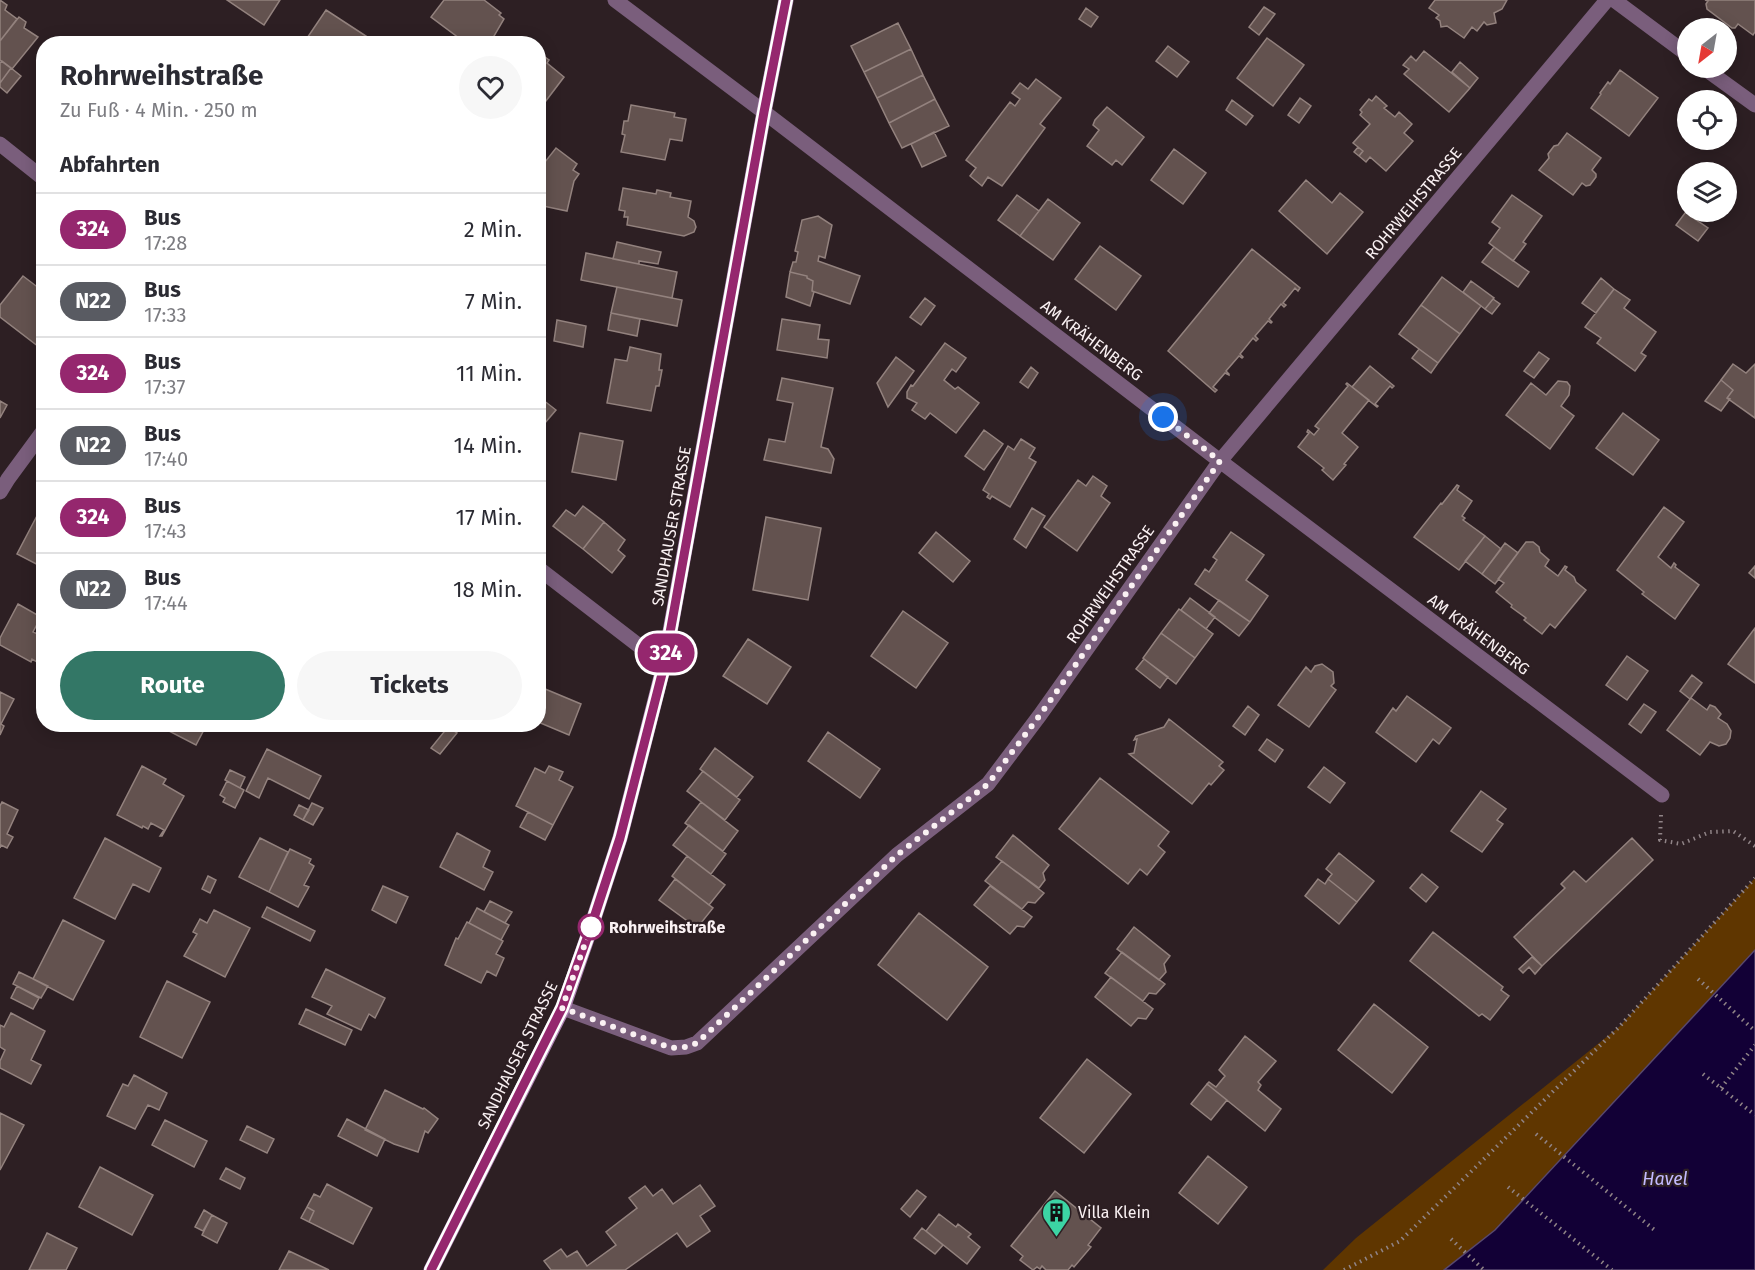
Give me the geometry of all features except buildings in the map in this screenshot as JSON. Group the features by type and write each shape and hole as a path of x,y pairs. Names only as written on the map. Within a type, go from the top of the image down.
{"main road":[{"name":"SANDHAUSER STRASSE","path":"431,1270 562,1008 620,838 664,666 786,0"}],"street":[{"name":"AM KRÄHENBERG","path":"615,0 1662,795"},
{"name":"ROHRWEIHSTRASSE","path":"562,1008 671,1048 686,1047 697,1043 897,855 988,784 1040,715 1220,461 1607,0"},
{"path":"1614,0 1677,47"},
{"path":"1718,78 1755,105"},
{"path":"0,144 36,173"},
{"path":"0,492 36,441"},
{"path":"546,574 664,666"}],"path":[{"path":"1660,840 1681,844 1710,832 1733,831 1755,846"},
{"path":"1344,1270 1400,1241 1619,1027 1755,878"},
{"path":"1698,979 1755,1031"},
{"path":"1721,1088 1755,1045"},
{"path":"1703,1074 1755,1115"},
{"path":"1536,1134 1657,1232"},
{"path":"1508,1187 1612,1270"},
{"path":"1451,1239 1484,1270"}],"shaded area":[{"path":"1755,878 1755,950 1495,1230 1444,1270 1323,1270 1356,1238 1619,1027"}],"water":[{"name":"Havel","path":"1755,950 1755,1270 1444,1270 1495,1230"}],"bus line":[{"name":"324","path":"431,1270 562,1008 620,838 664,666 786,0"}],"place":[{"name":"Rohrweihstraße","path":"591,927"},
{"name":"Villa Klein","path":"1057,1238"}],"route":[{"path":"591,927 562,1008 671,1048 686,1047 697,1043 897,855 988,784 1040,715 1220,461 1163,417"}]}
